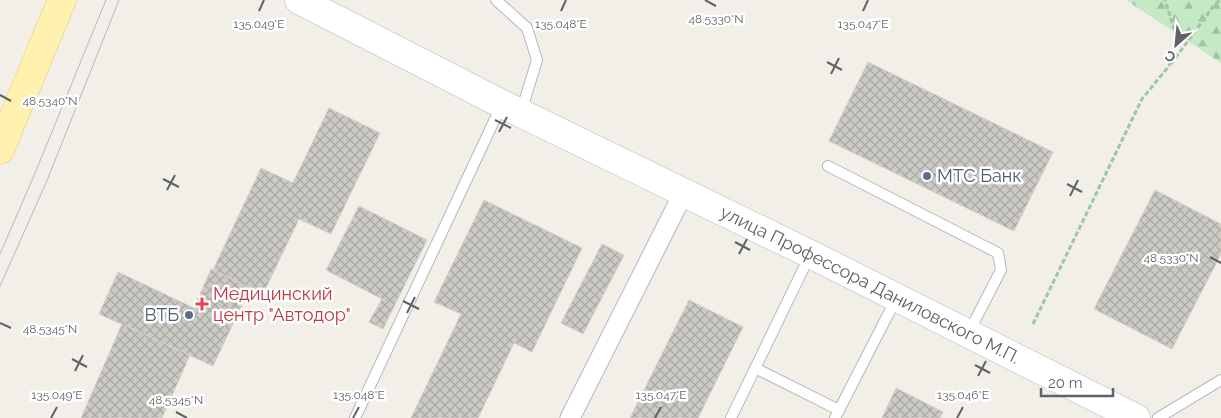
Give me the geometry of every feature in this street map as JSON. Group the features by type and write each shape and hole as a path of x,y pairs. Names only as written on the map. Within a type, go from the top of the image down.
{"main road":[{"path":"0,150 62,0"},
{"name":"улица Профессора Даниловского М.П.","path":"299,0 1136,418"}],"street":[{"path":"570,418 684,192"}],"lane":[{"path":"354,418 537,60 527,28 496,0"},
{"path":"828,166 998,253 1001,270 968,333"},
{"path":"730,418 810,254"},
{"path":"755,368 836,414 897,298"},
{"path":"1158,418 1221,380"}],"path":[{"path":"1166,0 1178,38 1169,66"},
{"path":"1032,324 1142,99 1221,0"}],"green space":[{"path":"1126,0 1221,0 1221,63"}],"building":[{"path":"868,62 1053,152 1014,231 829,141"},
{"path":"329,108 380,133 331,234 299,219 263,294 213,270 261,168 293,183"},
{"path":"1155,190 1221,224 1221,254 1172,349 1094,309"},
{"path":"484,200 582,248 532,352 514,343 478,418 411,418 461,314 434,302"},
{"path":"359,206 427,240 383,329 369,322 382,299 326,270"},
{"path":"602,244 624,255 583,334 561,323"},
{"path":"211,269 250,288 213,366 99,314 118,272 194,308"},
{"path":"689,300 743,327 698,418 630,418"},
{"path":"122,324 190,355 162,418 81,418"},
{"path":"896,388 943,412 940,418 882,418"}],"tram line":[{"path":"0,254 106,0"},
{"path":"0,286 46,183 119,0"}],"place":[{"name":"МТС Банк","path":"927,176"},
{"name":"Медицинский центр \"Автодор\"","path":"202,304"},
{"name":"ВТБ","path":"189,315"}]}
